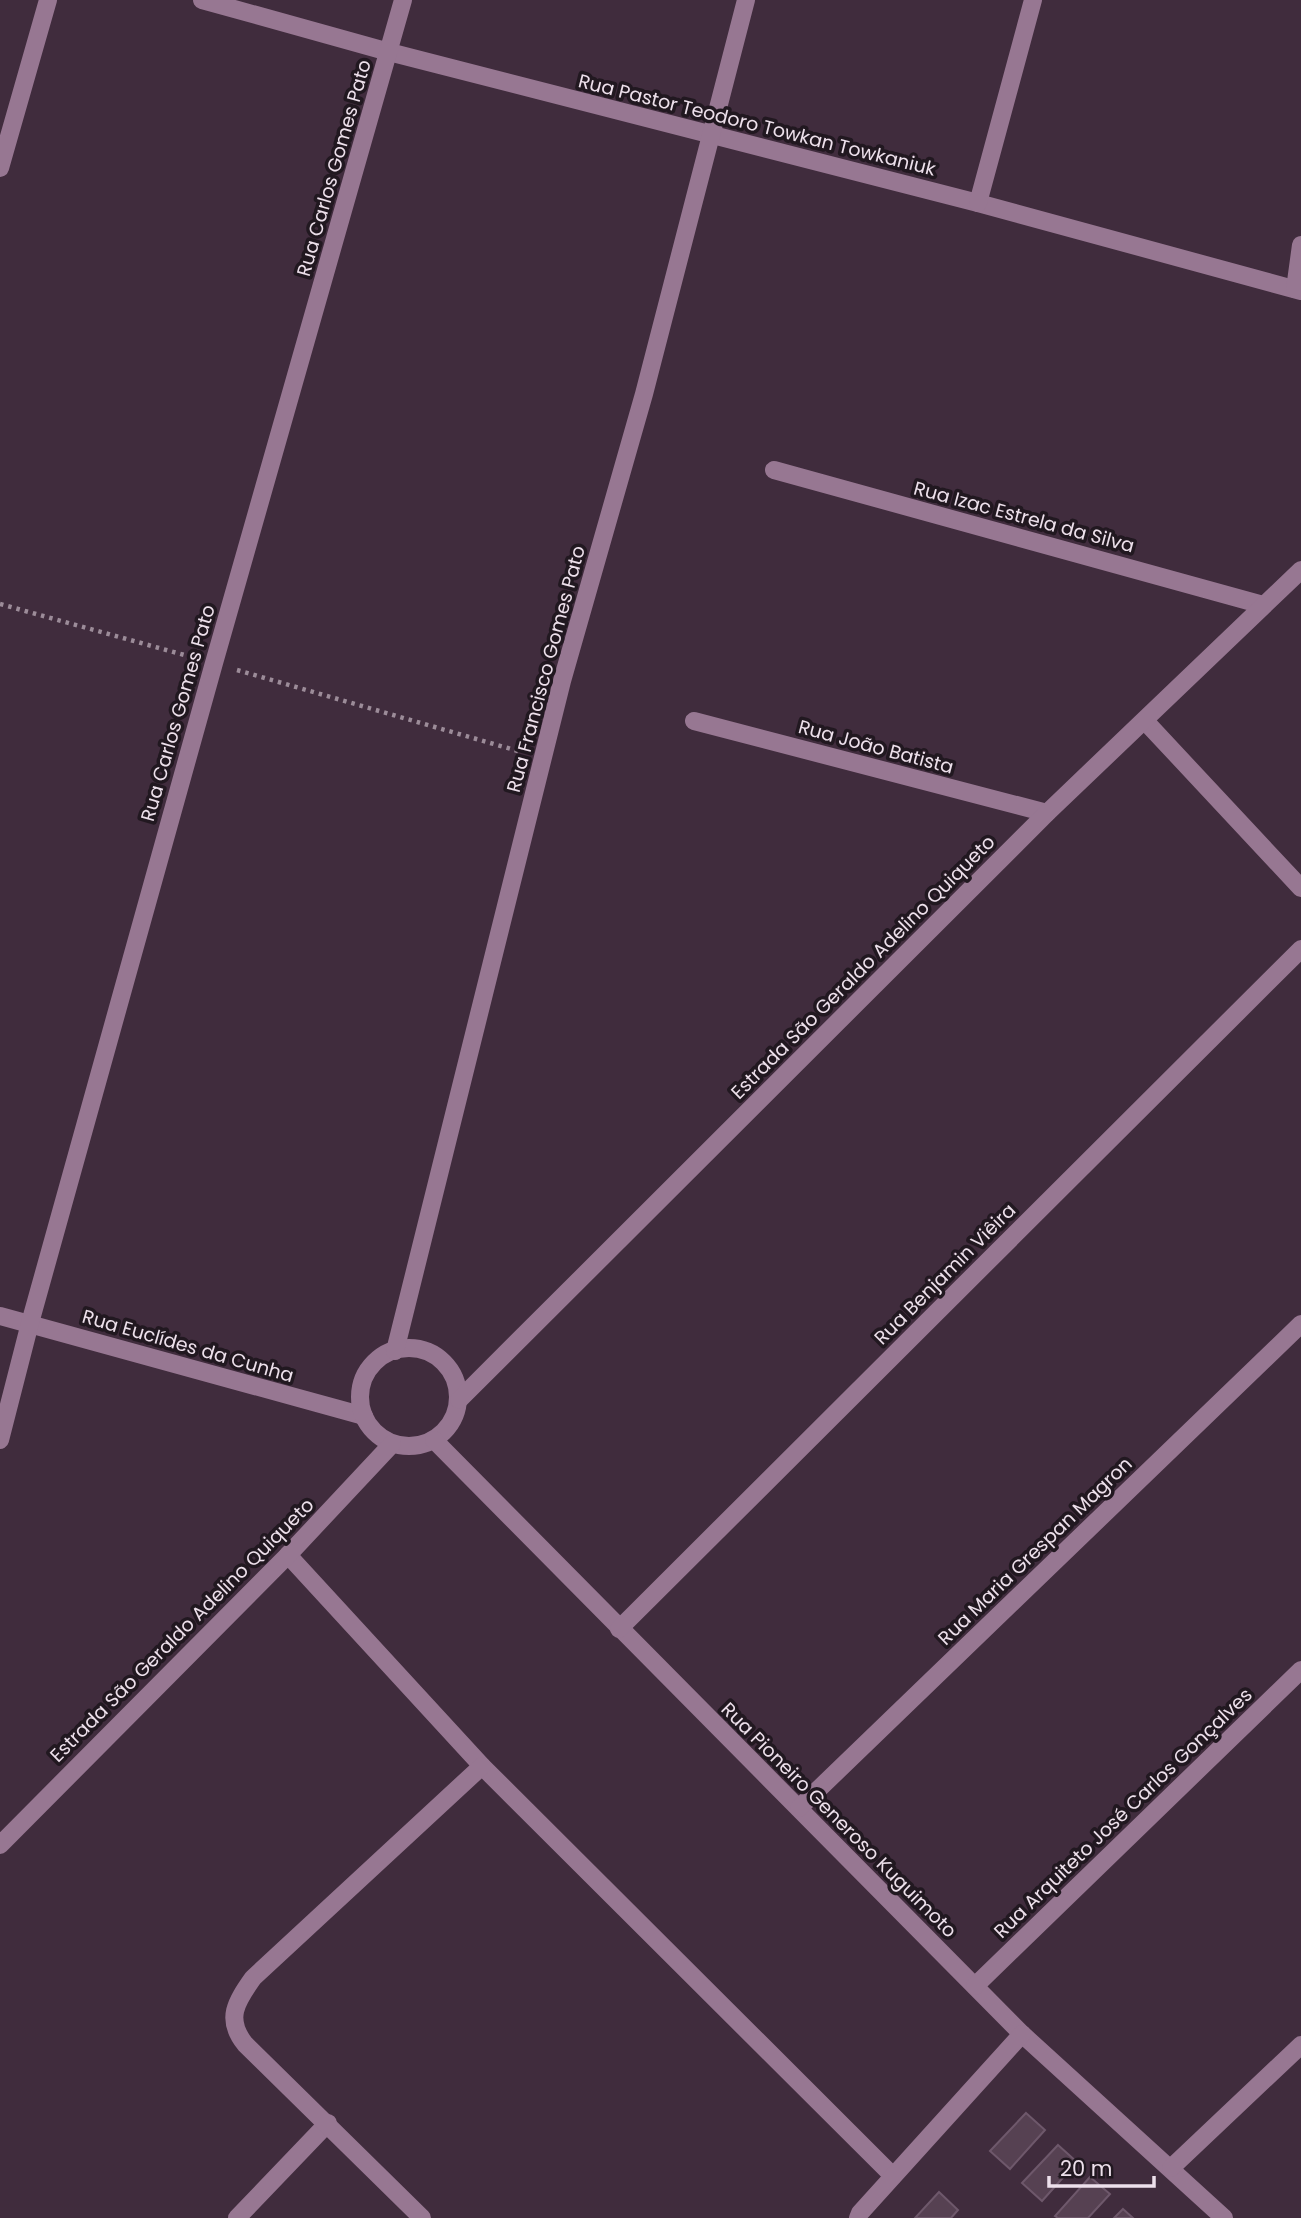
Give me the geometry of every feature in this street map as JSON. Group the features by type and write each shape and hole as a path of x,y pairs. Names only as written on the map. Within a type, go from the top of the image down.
{"street":[{"path":"0,168 48,0"},
{"name":"Rua Pastor Teodoro Towkan Towkaniuk","path":"202,0 389,52 712,134 1298,290"},
{"name":"Rua Carlos Gomes Pato","path":"0,1440 214,663 403,0"},
{"name":"Rua Francisco Gomes Pato","path":"394,1351 542,758 644,394 746,0"},
{"path":"978,204 1032,0"},
{"path":"1298,290 1301,245"},
{"name":"Rua Izac Estrela da Silva","path":"774,470 1263,605"},
{"name":"Estrada São Geraldo Adelino Quiqueto","path":"459,1400 1047,813 1301,570"},
{"path":"1145,721 1301,888"},
{"name":"Rua João Batista","path":"694,722 1047,813"},
{"name":"Rua Benjamin Viêira","path":"619,1629 1301,949"},
{"name":"Rua Euclídes da Cunha","path":"0,1316 364,1416"},
{"name":"Rua Maria Grespan Magron","path":"799,1808 1301,1324"},
{"path":"410,1349 425,1351 439,1359 450,1370 457,1385 459,1400 452,1423 434,1440 421,1445 406,1446 392,1444 376,1433 364,1416 360,1401 362,1385 369,1370 380,1358 394,1351 410,1349"},
{"name":"Rua Pioneiro Generoso Kuguimoto","path":"434,1440 1022,2034 1224,2218"},
{"name":"Estrada São Geraldo Adelino Quiqueto","path":"0,1845 288,1555 392,1444"},
{"path":"288,1555 482,1766 893,2176"},
{"name":"Rua Arquiteto José Carlos Gonçalves","path":"975,1986 1301,1670"},
{"path":"422,2218 241,2039 236,2033 235,2008 253,1978 482,1766"},
{"path":"858,2218 1022,2034"},
{"path":"1171,2168 1301,2045"},
{"path":"237,2218 328,2123"}],"path":[{"path":"0,604 542,758"}],"building":[{"path":"1026,2113 1045,2130 1010,2169 990,2151"},
{"path":"1058,2145 1077,2162 1042,2201 1022,2183"},
{"path":"1090,2177 1110,2194 1088,2218 1055,2216"},
{"path":"939,2192 958,2210 951,2218 915,2218"},
{"path":"1123,2209 1133,2218 1114,2218"}]}
